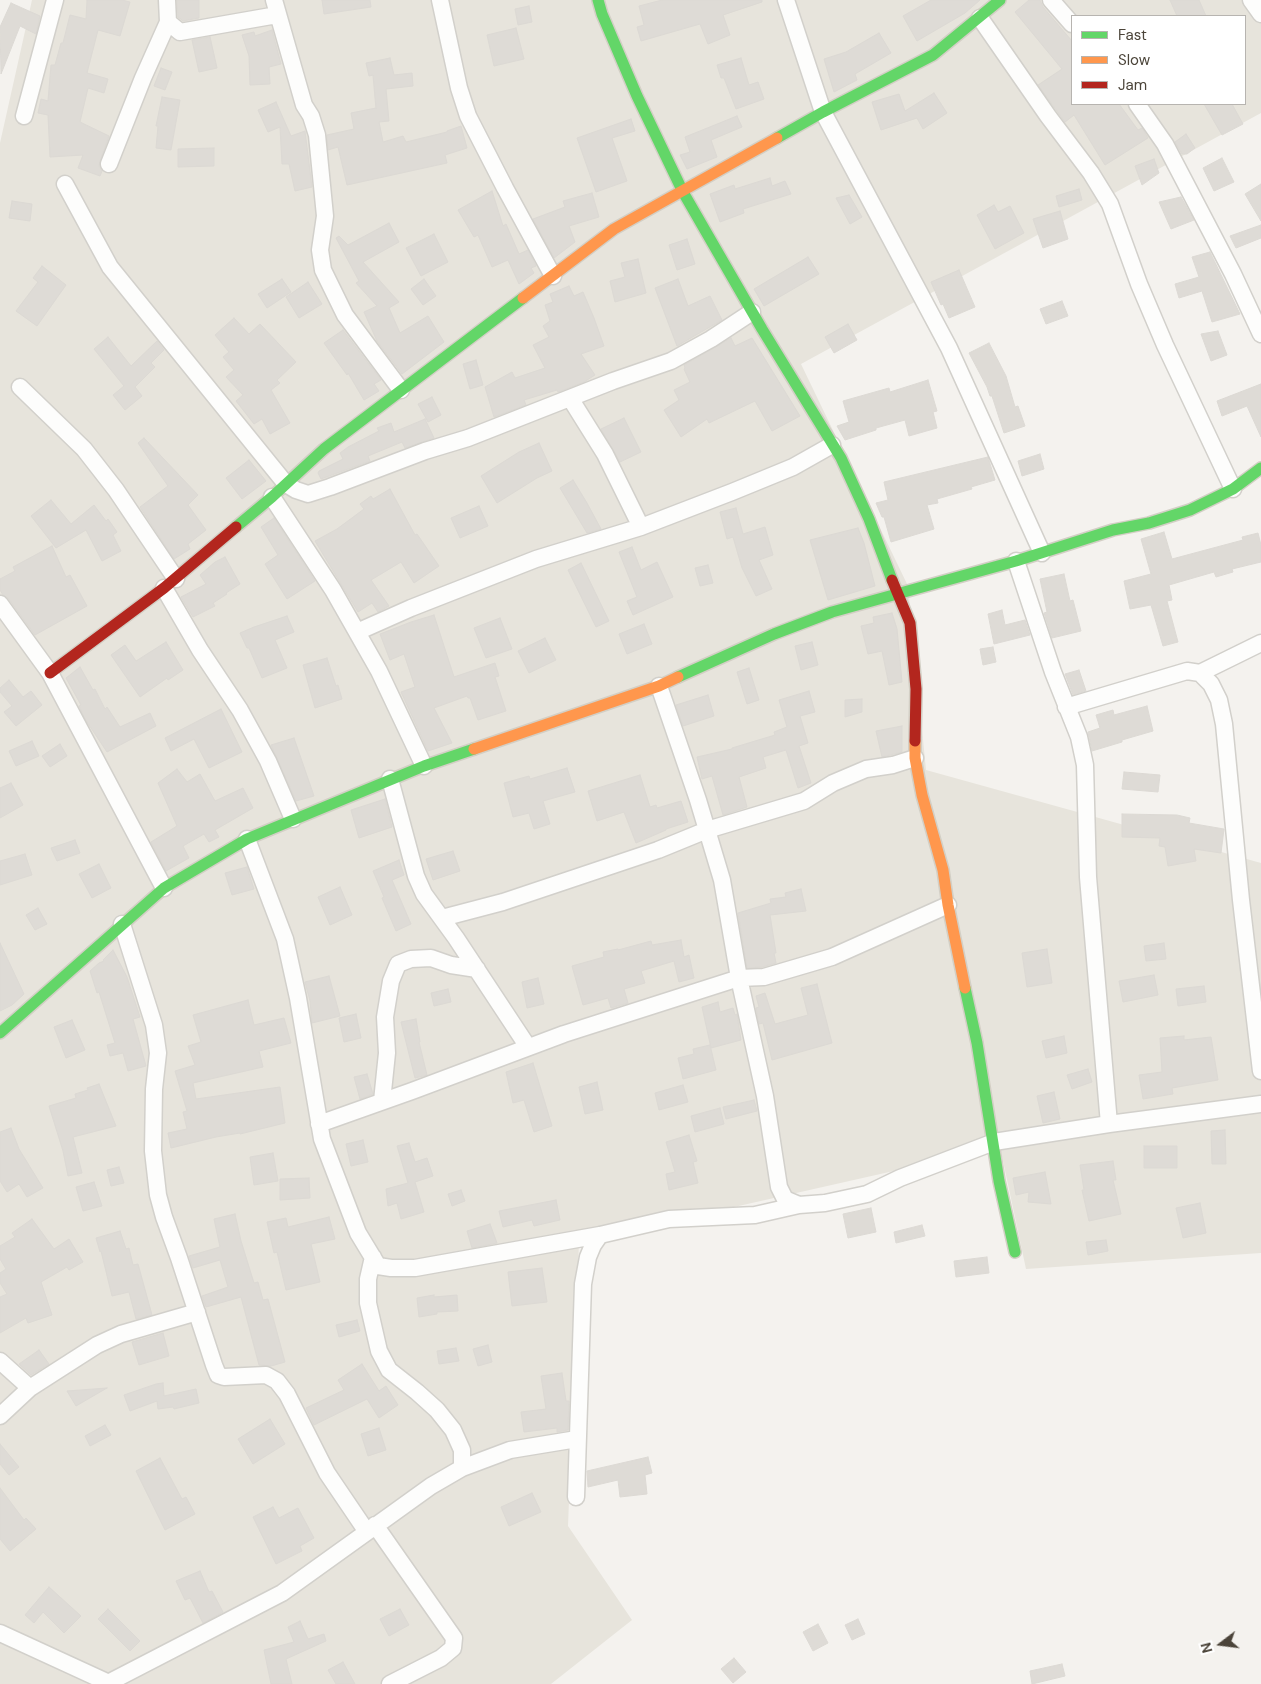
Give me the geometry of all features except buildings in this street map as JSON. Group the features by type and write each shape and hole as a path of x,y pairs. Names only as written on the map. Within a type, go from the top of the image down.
{"street":[{"path":"24,116 55,0"},
{"path":"109,164 143,78 168,22 167,0"},
{"path":"440,0 459,88 468,116 504,188 552,276"},
{"path":"598,0 636,96 683,192 752,312 841,458 869,519 910,623 916,689 915,758 922,795 943,870 948,905 977,1043 999,1181 1015,1252"},
{"path":"786,0 823,112 949,348 1042,553"},
{"path":"50,673 170,583 272,497 324,449 614,229 823,112 933,55 1000,0"},
{"path":"1051,0 1071,23"},
{"path":"1251,0 1261,14"},
{"path":"168,22 180,32 275,8 304,106 311,116 317,135 325,216 320,250 323,270 345,315 401,390"},
{"path":"980,18 1048,116 1091,173 1110,204 1139,284 1233,488"},
{"path":"1138,105 1165,144 1233,274 1261,334"},
{"path":"65,184 110,268 286,484 308,494 425,450 468,438 671,361 711,339 752,312"},
{"path":"20,386 84,448 116,490 170,583 200,650 240,710 268,761 293,819"},
{"path":"570,398 605,454 641,527"},
{"path":"356,632 411,608 536,559 641,527 793,467 832,445"},
{"path":"0,1032 164,888 246,839 424,766 659,686 774,634 832,612 1016,561 1113,530 1149,523 1190,510 1233,488 1261,468"},
{"path":"272,497 332,590 379,672 424,766"},
{"path":"1016,561 1066,707 1079,737 1085,766 1088,876 1109,1124"},
{"path":"0,604 50,673 164,888"},
{"path":"1066,707 1187,671 1200,673 1261,643"},
{"path":"1200,673 1211,684 1219,700 1224,724 1241,900 1259,1030 1261,1071"},
{"path":"659,686 722,880 739,978 765,1096 779,1187 786,1199 799,1205"},
{"path":"442,918 503,902 658,850 707,830 804,801 833,783 866,769 893,765 915,758"},
{"path":"390,779 416,876 424,894 477,969 528,1047"},
{"path":"246,839 285,938 298,998 322,1139 358,1233 378,1266 415,1268 600,1235 669,1219 755,1215 799,1205 825,1203 867,1194 900,1178 994,1142 1109,1124 1261,1104"},
{"path":"318,1124 564,1034 739,978 764,976 832,957 948,905"},
{"path":"122,924 154,1025 158,1053 154,1089 153,1151 158,1195 218,1374 224,1377 266,1376 277,1381 287,1394 327,1473 454,1638 453,1648 441,1658 390,1684"},
{"path":"382,1101 387,1053 385,1017 391,981 398,964 411,959 431,958 451,965 477,969"},
{"path":"576,1497 576,1439 583,1284 588,1257 600,1235"},
{"path":"373,1257 368,1279 368,1302 379,1351 389,1370 437,1410 453,1430 462,1450 462,1468"},
{"path":"0,1416 30,1388 97,1345 121,1334 197,1312"},
{"path":"0,1361 30,1388"},
{"path":"0,1634 108,1684 282,1593 431,1486 462,1468 510,1450 576,1439"}],"shaded area":[{"path":"32,0 1261,0 1261,113 801,364 908,586 926,770 1261,863 1261,1253 1026,1269 1000,1147 579,1242 568,1526 632,1620 551,1684 0,1684 0,143"}],"traffic: fast":[{"path":"598,0 602,14 637,96 683,192 762,329 841,458 869,519 892,580"},
{"path":"777,138 933,55 1000,0"},
{"path":"236,527 324,449 523,298"},
{"path":"678,677 774,634 832,612 1016,561 1113,530 1149,523 1190,510 1233,489 1261,468"},
{"path":"0,1033 164,888 247,839 424,766 474,749"},
{"path":"965,988 977,1043 999,1181 1015,1252"}],"traffic: slow":[{"path":"523,298 614,229 777,138"},
{"path":"474,749 659,686 678,677"},
{"path":"915,741 915,758 922,795 943,870 965,988"}],"traffic: jam":[{"path":"50,673 164,588 236,527"},
{"path":"892,580 910,623 916,689 915,741"}]}
